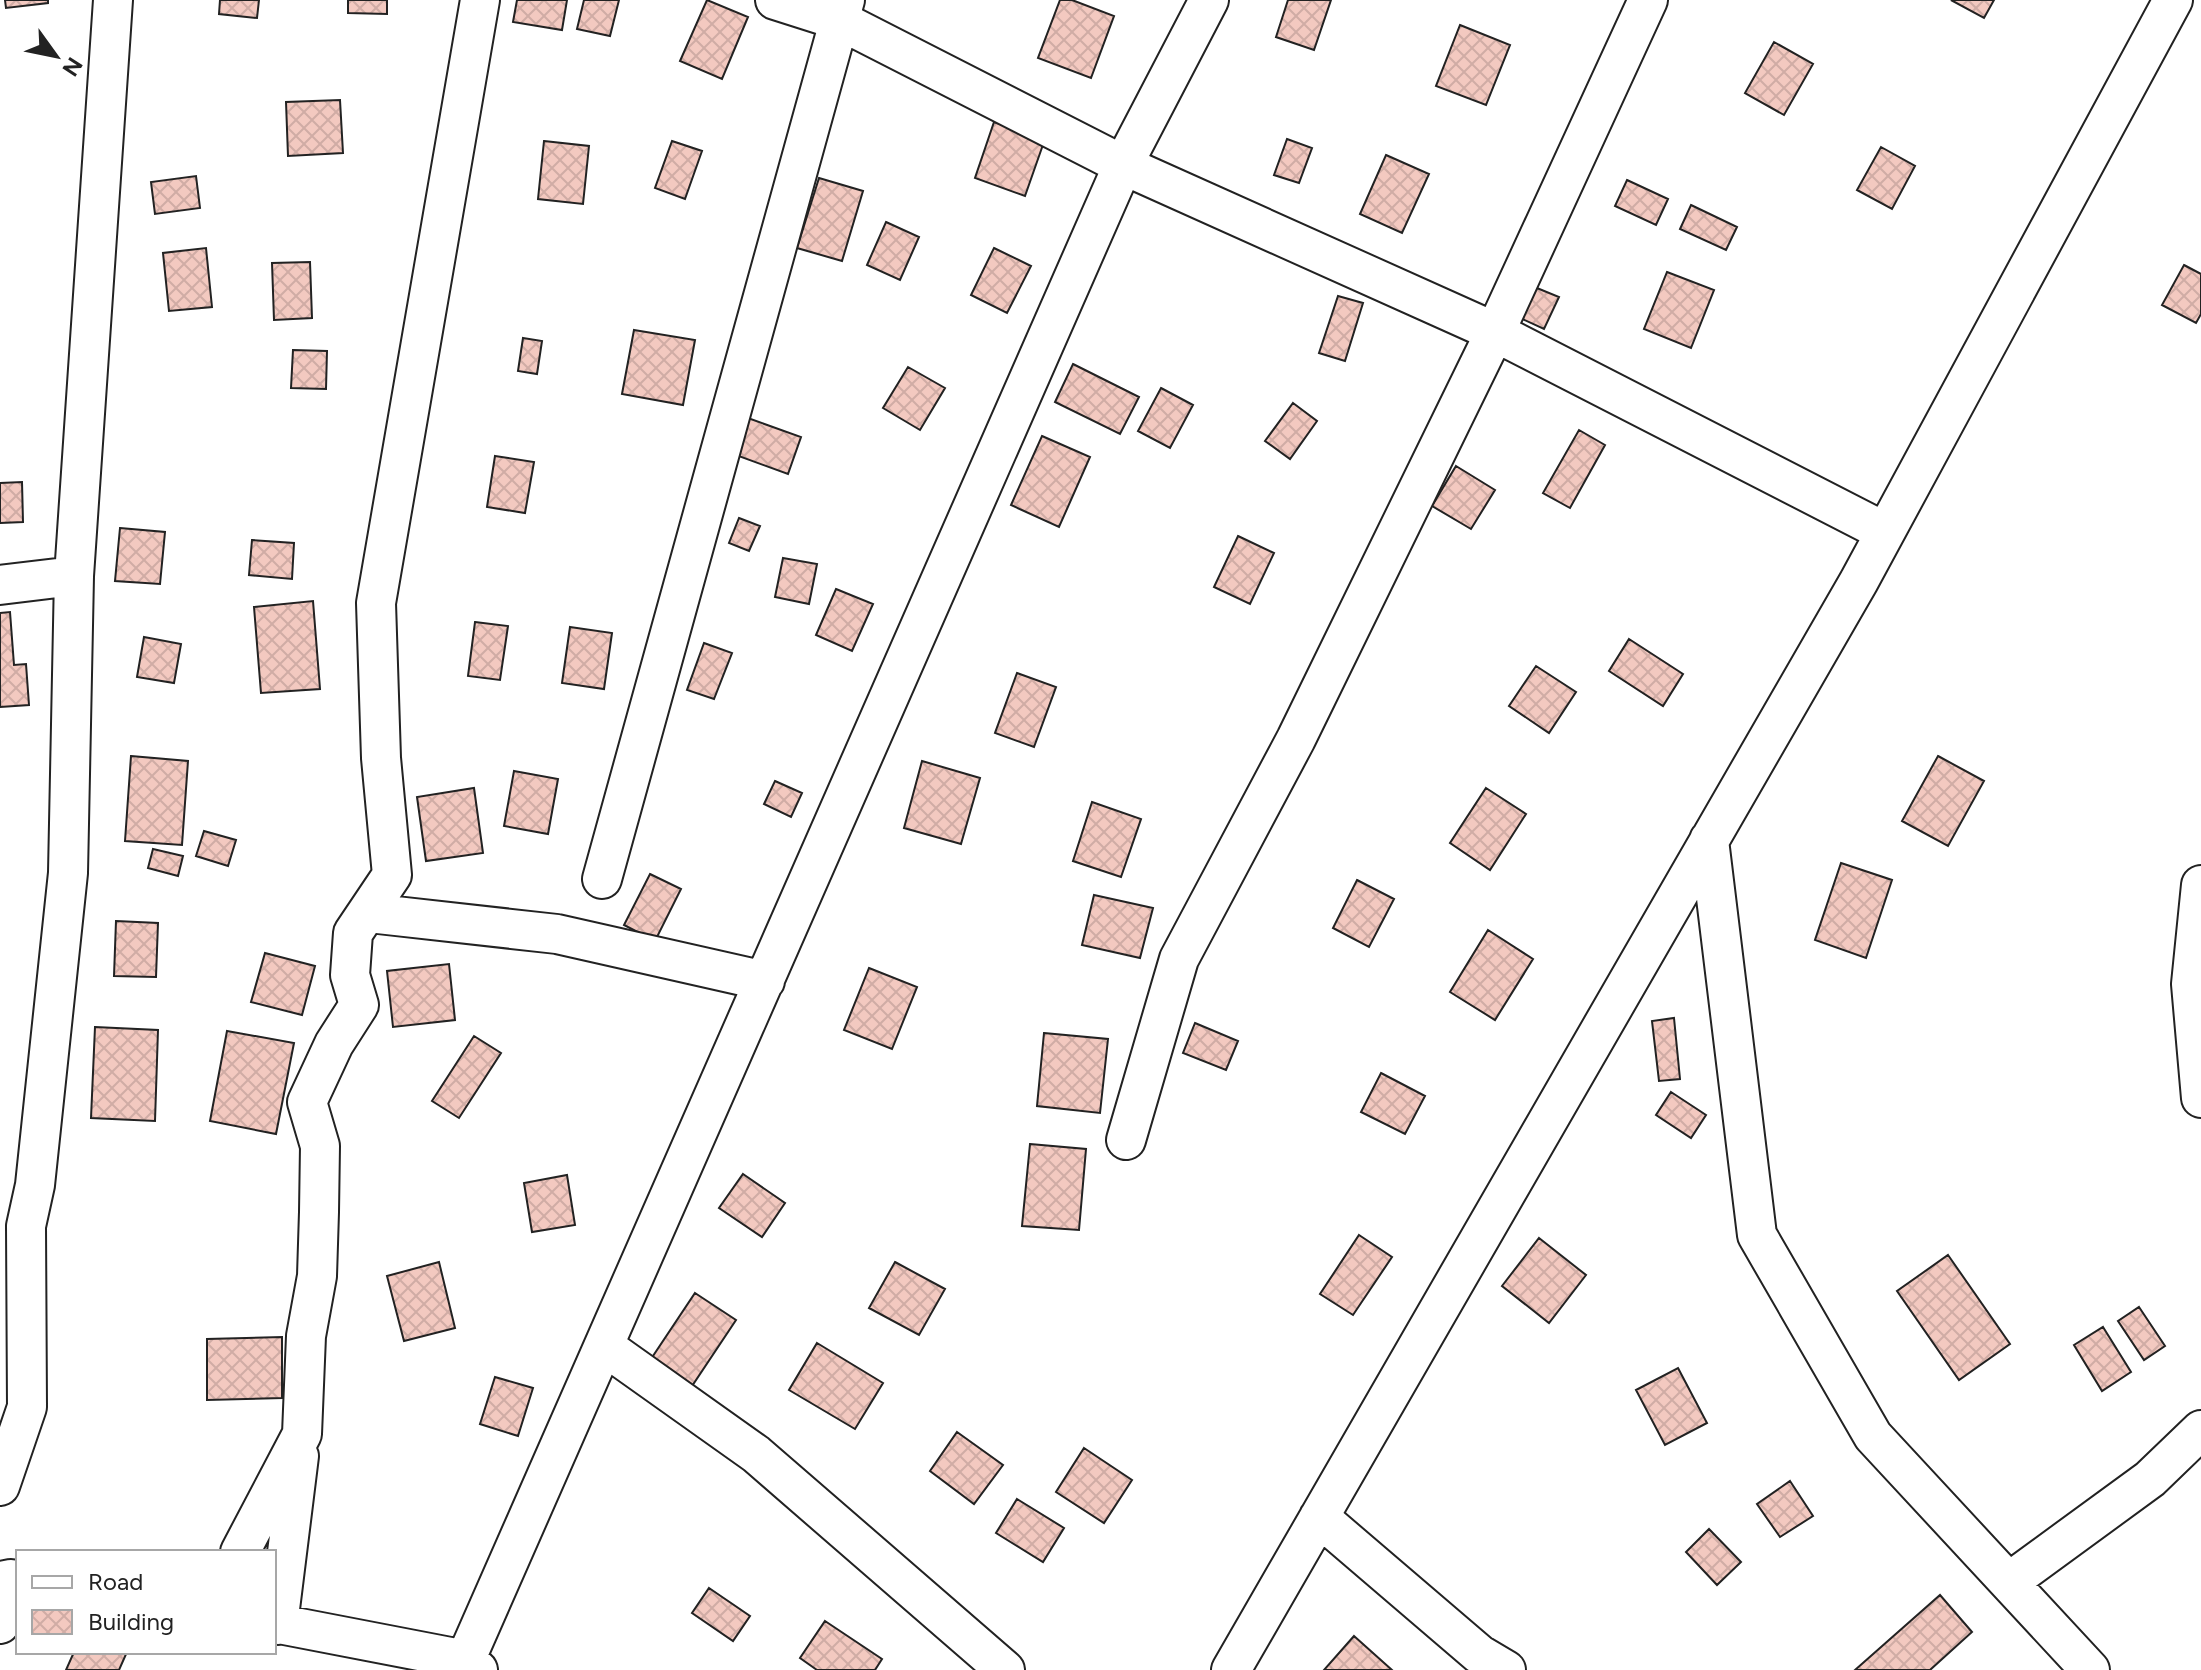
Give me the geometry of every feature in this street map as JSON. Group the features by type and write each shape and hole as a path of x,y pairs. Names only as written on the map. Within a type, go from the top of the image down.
{"street":[{"path":"0,1486 27,1407 26,1226 35,1185 68,873 74,576 113,0"},
{"path":"480,0 376,603 381,758 392,875 353,933 350,975 359,1005 334,1044 307,1102 320,1146 317,1276 306,1336 302,1434 276,1624 468,1667 604,1346 1123,165 1209,0"},
{"path":"775,0 843,10 1123,165 1495,332 1885,532"},
{"path":"1126,1140 1179,959 1296,739 1495,332 1648,0"},
{"path":"1231,1670 1885,532 2173,0"},
{"path":"602,879 843,10"},
{"path":"0,585 74,576"},
{"path":"1709,840 1757,1235 1873,1436 2090,1670"},
{"path":"2201,885 2191,984 2201,1098"},
{"path":"369,913 557,934 765,981"},
{"path":"604,1346 756,1454 1005,1670"},
{"path":"2009,1582 2150,1479 2201,1430"},
{"path":"241,1550 302,1434"},
{"path":"1319,1517 1479,1654 1506,1670"},
{"path":"0,1624 7,1578"}],"building":[{"path":"5,0 48,0 48,3 6,8"},
{"path":"220,0 259,0 257,18 219,14"},
{"path":"348,0 387,0 387,14 348,13"},
{"path":"517,0 567,0 562,30 513,22"},
{"path":"584,0 619,0 610,36 577,29"},
{"path":"707,0 748,17 722,79 680,61"},
{"path":"1060,0 1072,0 1114,16 1091,78 1038,58"},
{"path":"1288,0 1331,0 1314,50 1276,37"},
{"path":"1951,0 1994,0 1984,18"},
{"path":"1460,25 1510,45 1486,105 1436,86"},
{"path":"1774,42 1813,64 1784,115 1745,93"},
{"path":"340,100 343,153 288,156 286,102"},
{"path":"994,122 1045,139 1025,196 975,178"},
{"path":"1287,139 1312,148 1299,183 1274,175"},
{"path":"544,141 589,146 583,204 538,199"},
{"path":"672,141 702,151 685,199 655,188"},
{"path":"1881,147 1915,166 1892,209 1857,190"},
{"path":"1386,155 1429,174 1402,233 1360,214"},
{"path":"196,176 200,208 155,214 151,182"},
{"path":"819,178 863,191 842,261 797,248"},
{"path":"1627,180 1668,199 1656,225 1615,206"},
{"path":"1691,205 1737,227 1726,250 1680,229"},
{"path":"886,222 919,237 900,280 867,265"},
{"path":"206,248 212,307 169,311 163,253"},
{"path":"994,248 1031,266 1007,313 971,295"},
{"path":"310,262 312,318 274,320 272,263"},
{"path":"2184,265 2201,274 2201,314 2196,323 2162,305"},
{"path":"1667,272 1714,290 1691,348 1644,329"},
{"path":"1532,286 1559,297 1544,329 1518,317"},
{"path":"1338,296 1363,303 1345,361 1319,353"},
{"path":"634,330 695,340 683,405 622,394"},
{"path":"523,338 542,341 537,374 518,371"},
{"path":"293,350 327,351 326,389 291,388"},
{"path":"1073,364 1139,397 1120,434 1055,402"},
{"path":"908,367 945,388 920,430 883,408"},
{"path":"1161,388 1193,405 1170,448 1138,431"},
{"path":"1293,403 1317,421 1290,459 1265,441"},
{"path":"745,417 801,437 788,474 733,454"},
{"path":"1579,430 1605,445 1570,508 1543,493"},
{"path":"1042,436 1090,457 1059,527 1011,505"},
{"path":"495,456 534,462 525,513 487,507"},
{"path":"1456,466 1495,490 1471,529 1432,506"},
{"path":"22,482 23,522 0,523 0,483"},
{"path":"739,518 760,526 749,551 729,543"},
{"path":"120,528 165,532 160,584 115,581"},
{"path":"1238,536 1274,553 1250,604 1214,587"},
{"path":"252,540 294,543 292,579 249,575"},
{"path":"783,558 817,564 809,604 775,597"},
{"path":"836,589 873,604 852,651 816,635"},
{"path":"313,601 320,689 261,693 254,607"},
{"path":"10,612 14,665 26,664 29,705 0,707 0,613"},
{"path":"475,622 508,626 500,680 468,676"},
{"path":"570,627 612,633 604,689 562,683"},
{"path":"144,637 181,644 174,683 137,677"},
{"path":"1629,639 1683,674 1663,706 1609,671"},
{"path":"704,643 732,653 714,699 687,690"},
{"path":"1536,666 1576,692 1549,733 1509,706"},
{"path":"1017,673 1056,687 1034,747 995,733"},
{"path":"131,756 188,761 182,845 125,841"},
{"path":"1938,756 1984,781 1948,846 1902,821"},
{"path":"922,761 980,778 961,844 904,828"},
{"path":"514,771 558,779 548,834 504,826"},
{"path":"775,781 802,793 791,817 764,804"},
{"path":"474,788 483,853 426,861 417,797"},
{"path":"1486,788 1526,814 1490,870 1450,843"},
{"path":"1092,802 1141,819 1121,877 1073,861"},
{"path":"204,831 236,840 228,866 196,856"},
{"path":"153,849 183,856 178,876 148,868"},
{"path":"1841,863 1892,880 1866,958 1815,940"},
{"path":"650,874 681,889 655,941 624,925"},
{"path":"1357,880 1394,899 1369,947 1333,928"},
{"path":"1094,895 1153,908 1140,958 1082,945"},
{"path":"116,921 158,923 156,977 114,976"},
{"path":"1488,930 1533,959 1495,1020 1450,992"},
{"path":"265,953 315,966 302,1015 251,1002"},
{"path":"449,964 455,1020 393,1027 387,971"},
{"path":"869,968 917,987 892,1049 844,1030"},
{"path":"1674,1018 1680,1079 1659,1081 1652,1021"},
{"path":"1195,1023 1238,1041 1226,1070 1183,1053"},
{"path":"95,1027 158,1030 155,1121 91,1118"},
{"path":"227,1031 294,1043 276,1134 210,1121"},
{"path":"1044,1033 1108,1039 1100,1113 1037,1106"},
{"path":"474,1036 501,1053 459,1118 432,1101"},
{"path":"1381,1073 1425,1096 1405,1134 1361,1112"},
{"path":"1671,1092 1706,1115 1691,1138 1656,1115"},
{"path":"1030,1144 1086,1149 1079,1230 1022,1226"},
{"path":"743,1174 785,1203 762,1237 719,1208"},
{"path":"567,1175 575,1225 532,1232 524,1183"},
{"path":"1359,1235 1392,1257 1353,1315 1320,1294"},
{"path":"1539,1238 1586,1275 1549,1323 1502,1286"},
{"path":"1948,1255 2010,1344 1959,1380 1897,1291"},
{"path":"439,1262 455,1328 404,1341 387,1276"},
{"path":"895,1262 945,1289 919,1335 869,1308"},
{"path":"695,1293 736,1320 690,1389 649,1362"},
{"path":"2139,1307 2165,1346 2144,1360 2118,1321"},
{"path":"2103,1327 2131,1372 2102,1391 2074,1345"},
{"path":"282,1337 282,1398 207,1400 207,1339"},
{"path":"817,1343 883,1383 855,1429 789,1390"},
{"path":"1678,1368 1707,1423 1665,1445 1636,1390"},
{"path":"495,1377 533,1388 518,1436 480,1424"},
{"path":"957,1432 1003,1465 974,1504 930,1471"},
{"path":"1084,1448 1132,1480 1104,1523 1056,1492"},
{"path":"1790,1481 1813,1516 1780,1537 1757,1504"},
{"path":"1017,1499 1064,1528 1043,1562 996,1533"},
{"path":"1709,1529 1741,1562 1717,1585 1686,1552"},
{"path":"709,1588 750,1616 733,1641 692,1613"},
{"path":"1940,1595 1972,1632 1930,1670 1855,1670"},
{"path":"825,1621 882,1659 875,1670 817,1670 800,1658"},
{"path":"1354,1636 1392,1670 1324,1670"},
{"path":"73,1654 126,1654 119,1670 66,1670"}]}
